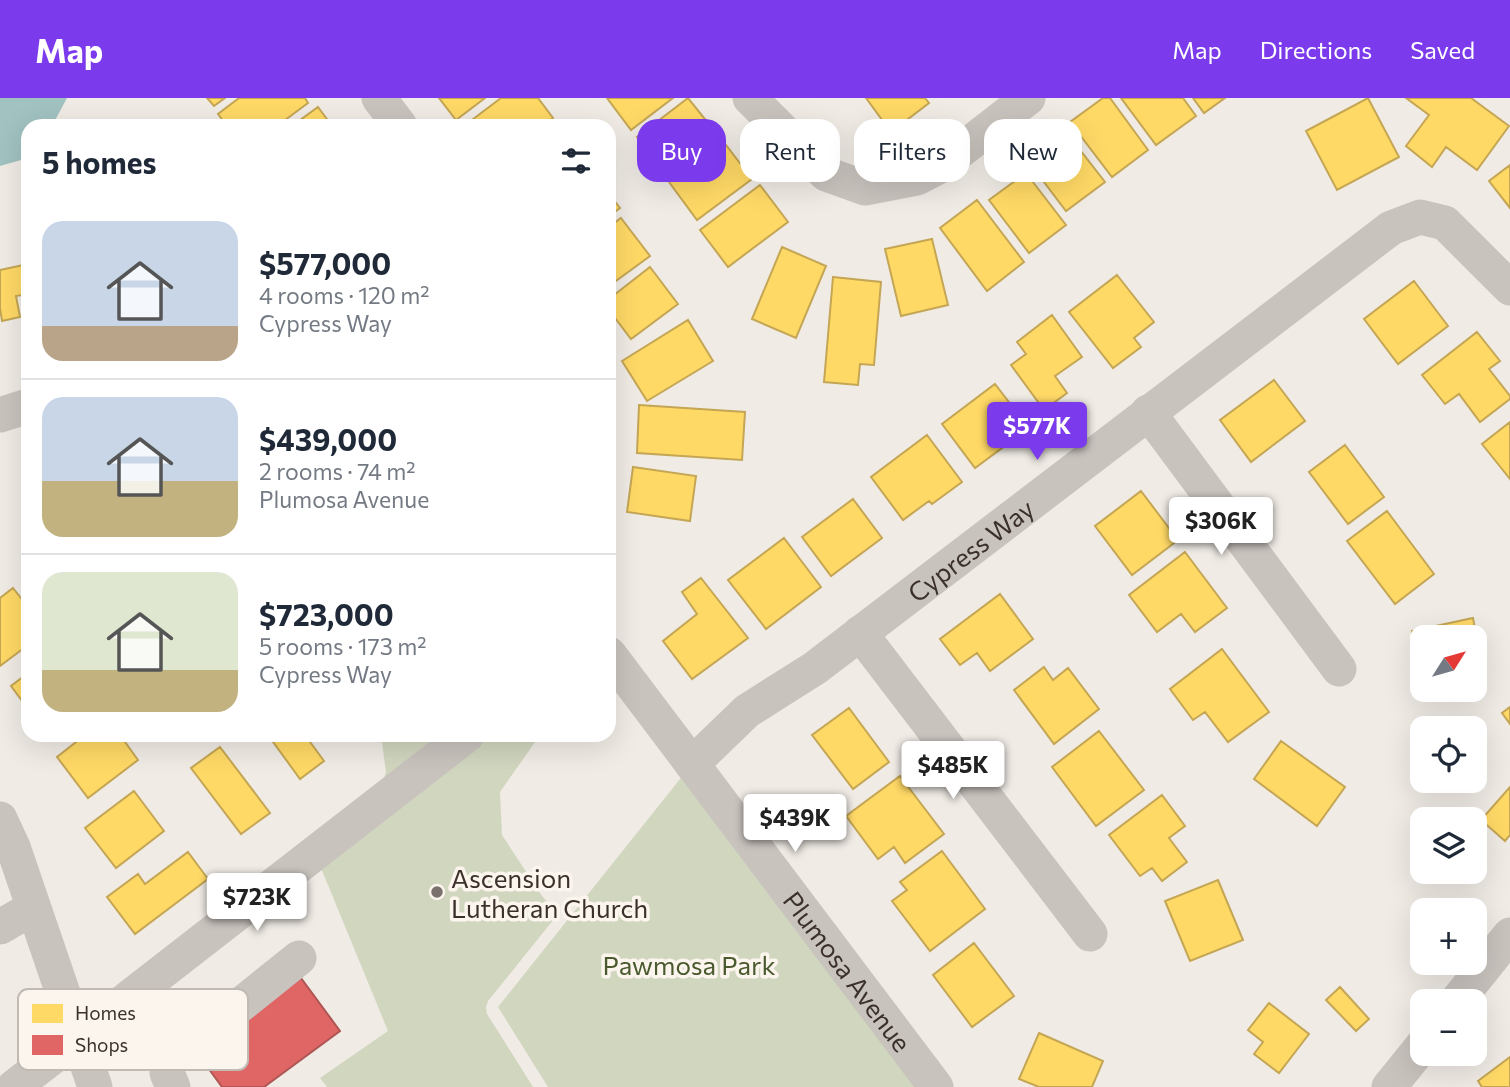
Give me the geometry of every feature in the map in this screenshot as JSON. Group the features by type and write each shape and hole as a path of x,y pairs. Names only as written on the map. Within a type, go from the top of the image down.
{"street":[{"path":"379,98 395,119"},
{"path":"750,98 826,174 865,187 917,178 942,165 1028,98"},
{"name":"Cypress Way","path":"691,764 747,712 815,668 1391,228 1420,217 1445,222 1510,288"},
{"path":"0,415 21,408"},
{"path":"1148,412 1339,669"},
{"path":"860,633 1090,934"},
{"name":"Plumosa Avenue","path":"616,663 936,1087"},
{"path":"140,989 458,742"},
{"path":"4,840 33,908 60,989"},
{"path":"0,927 33,908"},
{"path":"1467,989 1510,935"},
{"path":"248,999 299,958"},
{"path":"1389,1087 1410,1061"},
{"path":"14,1087 36,1070"},
{"path":"89,1070 95,1087"},
{"path":"168,1070 173,1087"}],"green space":[{"path":"382,742 437,742 382,785 386,772"},
{"path":"478,742 535,742 500,792 502,835 542,896 558,914 486,1007 487,1014 533,1087 327,1087 320,1078 388,1031 321,868 335,853"},
{"name":"Pawmosa Park","path":"692,764 936,1087 548,1087 498,1007"}],"water":[{"path":"0,98 67,98 56,119 21,119 21,160 0,166"}],"building: Homes":[{"path":"207,98 225,98 214,106"},
{"path":"239,98 305,98 308,103 286,119 222,119 218,114"},
{"path":"439,98 485,98 457,119"},
{"path":"501,98 538,98 553,118 552,119 473,119"},
{"path":"607,98 673,98 645,119 637,119 637,125 631,130"},
{"path":"688,98 705,119 661,119"},
{"path":"866,98 925,98 929,103 908,119 881,119"},
{"path":"1103,98 1110,98 1148,150 1112,177 1082,138 1082,119 1074,119"},
{"path":"1121,98 1183,98 1196,116 1156,145"},
{"path":"1193,98 1225,98 1204,113"},
{"path":"1368,98 1399,157 1337,190 1306,131"},
{"path":"1406,98 1471,98 1509,126 1477,170 1446,147 1432,167 1406,146 1429,115"},
{"path":"318,107 327,119 302,119"},
{"path":"726,145 740,163 740,182 748,182 697,220 669,182 726,182"},
{"path":"1082,152 1105,182 1066,211 1044,182 1082,182"},
{"path":"1510,165 1510,208 1489,181"},
{"path":"1014,182 1033,182 1066,225 1029,253 989,200"},
{"path":"760,185 788,222 728,267 700,230"},
{"path":"977,200 1024,262 987,291 940,228"},
{"path":"621,218 650,256 616,281 616,222"},
{"path":"932,239 948,305 901,316 885,249"},
{"path":"782,247 826,266 796,338 752,319"},
{"path":"21,266 21,295 16,296 20,317 2,321 0,270"},
{"path":"650,267 678,304 631,339 616,319 616,294"},
{"path":"1117,275 1154,322 1134,338 1141,347 1113,368 1069,312"},
{"path":"833,277 881,282 874,365 860,364 858,385 824,382"},
{"path":"1414,281 1448,326 1398,364 1364,319"},
{"path":"1052,315 1082,357 1055,376 1067,393 1044,410 1011,365 1026,354 1017,342"},
{"path":"688,320 713,361 647,401 622,361"},
{"path":"1477,332 1500,361 1489,369 1510,396 1510,399 1480,422 1459,394 1445,404 1422,375"},
{"path":"1274,380 1305,421 1251,462 1220,420"},
{"path":"995,384 1029,428 975,468 942,424"},
{"path":"639,405 745,412 742,460 637,453"},
{"path":"1510,422 1510,479 1482,444"},
{"path":"927,435 962,482 932,504 929,501 903,520 871,477"},
{"path":"1345,445 1384,497 1348,524 1309,472"},
{"path":"633,467 696,476 690,521 627,512"},
{"path":"1141,491 1178,540 1132,575 1095,526"},
{"path":"853,499 882,538 831,576 802,537"},
{"path":"1387,511 1434,574 1395,604 1347,541"},
{"path":"784,538 821,587 766,629 728,580"},
{"path":"1185,552 1227,608 1195,632 1181,614 1157,632 1129,595"},
{"path":"701,578 748,638 692,679 663,641 697,614 682,592"},
{"path":"13,588 21,598 21,650 0,666 0,598"},
{"path":"1000,594 1033,639 990,671 977,653 960,665 940,639"},
{"path":"1473,618 1474,625 1440,625"},
{"path":"1222,649 1269,712 1228,742 1205,712 1193,720 1170,689"},
{"path":"1044,667 1053,680 1068,668 1099,709 1054,744 1014,690"},
{"path":"21,678 21,700 11,686"},
{"path":"1510,707 1510,724 1502,713"},
{"path":"849,708 889,762 853,789 812,735"},
{"path":"1099,731 1144,790 1096,826 1052,767"},
{"path":"1281,741 1345,787 1317,826 1254,779"},
{"path":"76,742 125,742 138,760 88,798 57,757"},
{"path":"273,742 310,742 324,761 300,779"},
{"path":"220,747 270,813 241,834 191,768"},
{"path":"900,776 944,834 905,863 894,847 878,859 846,816"},
{"path":"1510,787 1510,835 1505,841 1487,825 1487,813"},
{"path":"134,791 164,831 116,868 85,828"},
{"path":"1162,795 1185,826 1169,838 1187,862 1162,881 1152,868 1140,876 1109,835"},
{"path":"942,851 985,909 930,951 892,901 907,890 900,882"},
{"path":"188,852 208,879 135,934 107,897 138,874 145,884"},
{"path":"1218,880 1243,940 1190,961 1165,901"},
{"path":"974,943 1014,996 972,1027 933,975"},
{"path":"1340,987 1369,1019 1356,1031 1326,1000"},
{"path":"1269,1003 1309,1034 1279,1073 1254,1054 1263,1042 1248,1030"},
{"path":"1039,1033 1103,1061 1092,1087 1039,1087 1019,1079"},
{"path":"1510,1057 1510,1087 1482,1087 1478,1081"}],"building: Shops":[{"path":"301,978 340,1031 264,1087 222,1087 210,1070 248,1070 248,1017"}],"place":[{"name":"Ascension Lutheran Church","path":"437,892"}]}
